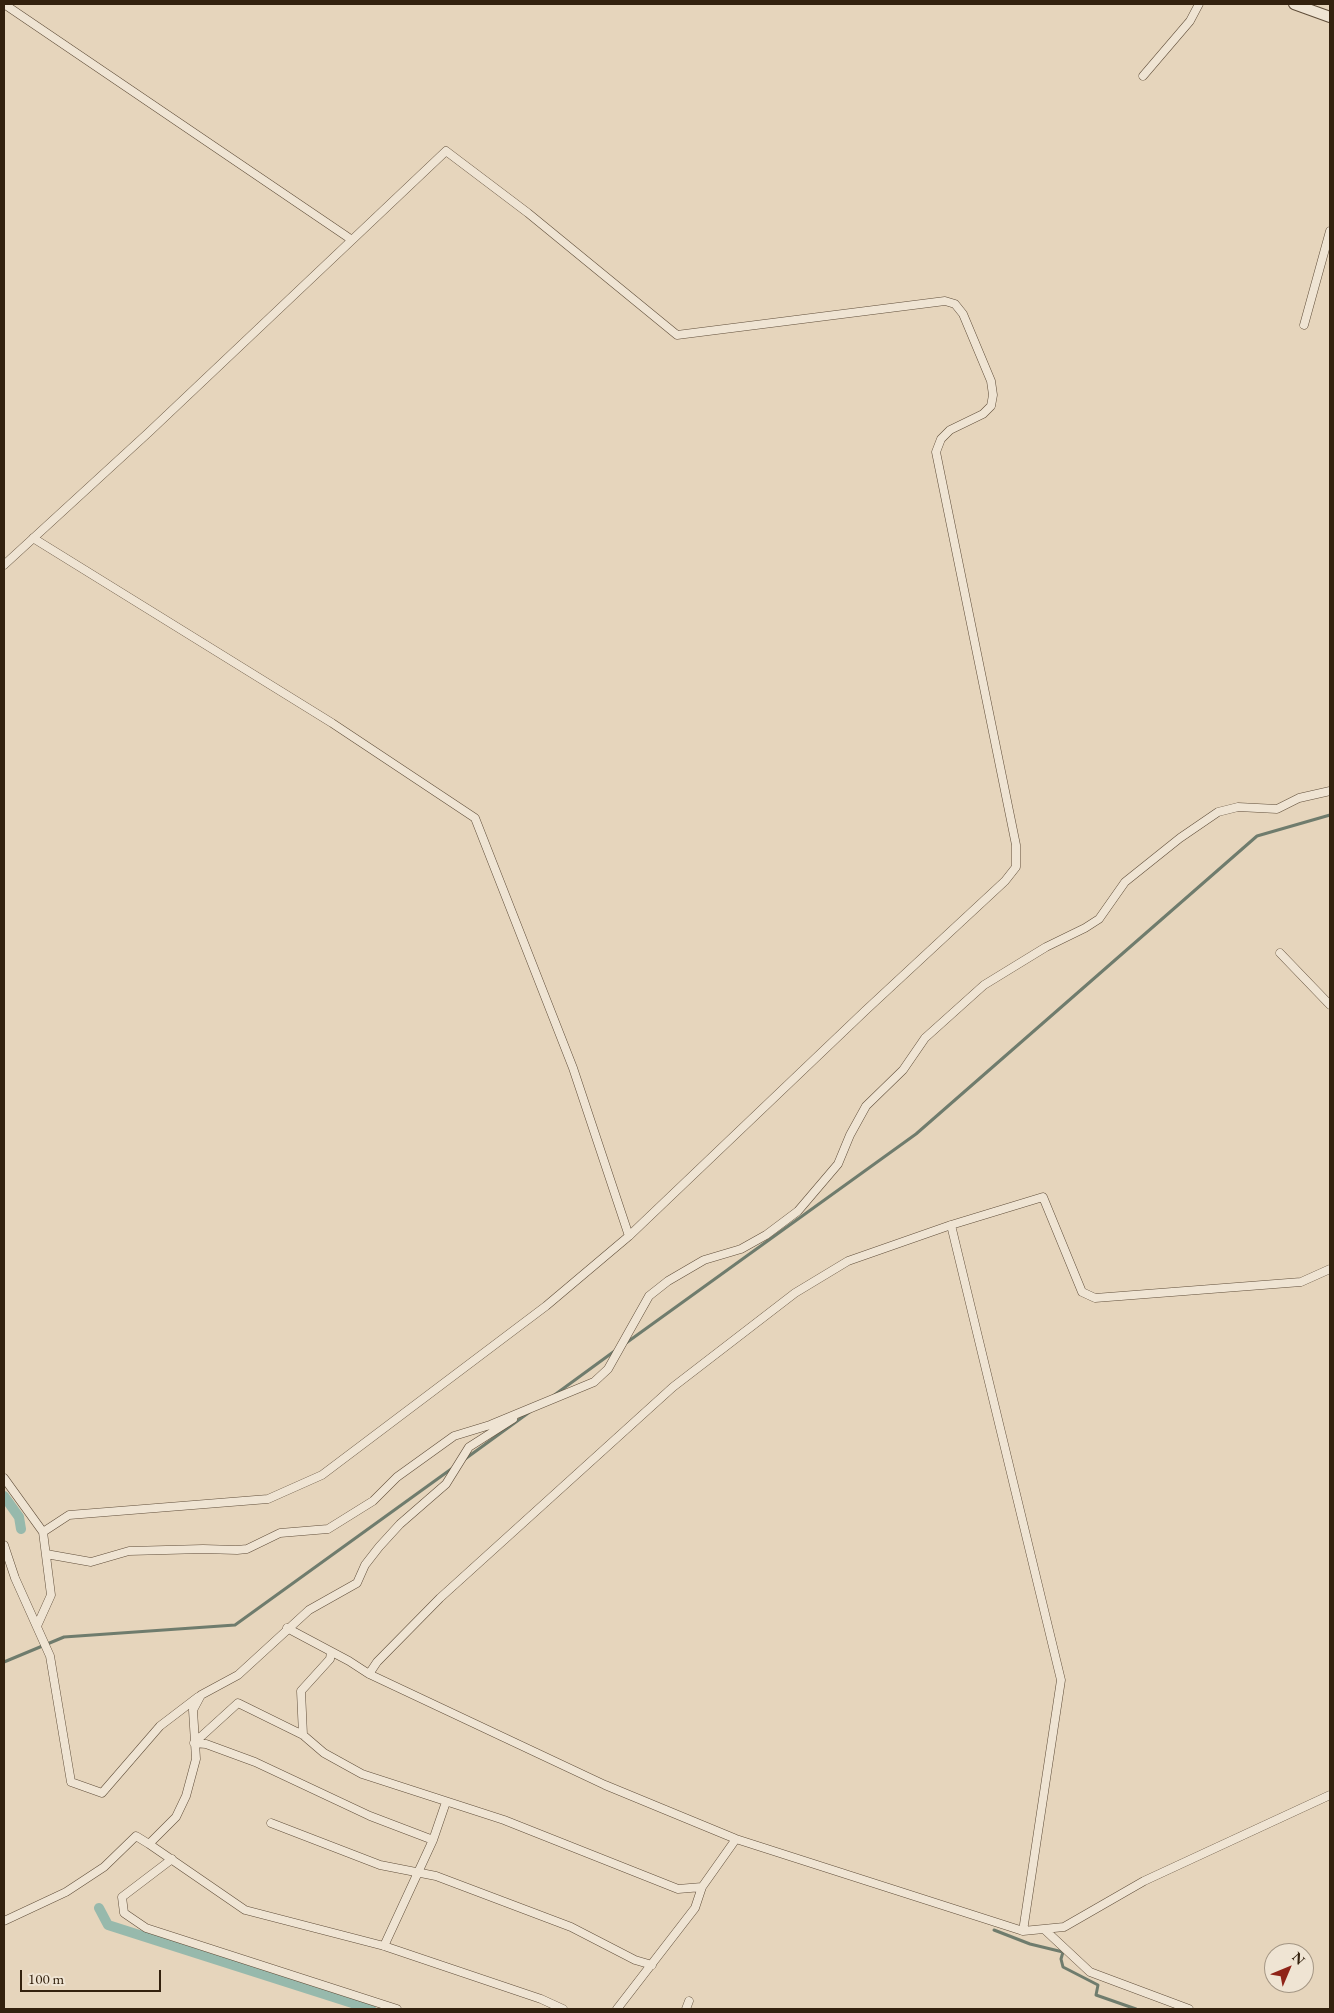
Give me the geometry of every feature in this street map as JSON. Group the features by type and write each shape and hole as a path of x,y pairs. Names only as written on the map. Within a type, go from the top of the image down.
{"street":[{"path":"4,4 352,240"},
{"path":"1143,76 1190,21 1199,4"},
{"path":"1294,4 1330,17"},
{"path":"4,565 148,433 446,151 528,213 677,335 945,300 955,304 963,314 991,381 991,406 984,414 950,430 940,438 936,452 1016,846 1016,867 1005,882 866,1010 628,1236 546,1306 322,1475 268,1499 69,1515 43,1532"},
{"path":"1304,325 1330,230"},
{"path":"33,538 332,723 475,818 573,1068 628,1236"},
{"path":"46,1554 90,1562 129,1551 237,1550 247,1549 280,1533 328,1529 374,1501 397,1477 454,1436 490,1425 594,1382 608,1368 649,1296 668,1281 704,1260 741,1249 766,1235 798,1211 838,1164 850,1135 866,1106 903,1070 926,1038 984,985 1046,947 1099,919 1126,882 1180,838 1218,812 1238,807 1277,809 1299,798 1330,791"},
{"path":"1280,953 1330,1005"},
{"path":"369,1674 377,1662 440,1598 673,1387 795,1293 848,1261 951,1225 1043,1197 1082,1292 1096,1298 1301,1282 1330,1269"},
{"path":"951,1225 1061,1680 1023,1931"},
{"path":"4,1545 15,1578 50,1656 71,1782 102,1793 160,1726 201,1695 238,1675 287,1628 309,1610 357,1582 365,1564 400,1524 446,1484 469,1447 491,1435 521,1412"},
{"path":"4,1478 43,1532 51,1595 37,1626"},
{"path":"287,1628 369,1674 605,1785 736,1838 1023,1931 1064,1927 1144,1881 1330,1795"},
{"path":"303,1734 300,1691 330,1659 331,1652"},
{"path":"149,1844 176,1817 186,1796 196,1759 193,1710 201,1695"},
{"path":"194,1743 238,1703 303,1734 324,1753 362,1774 513,1824 678,1889 702,1887"},
{"path":"194,1743 206,1744 255,1762 370,1816 434,1840"},
{"path":"384,1946 434,1840 446,1802"},
{"path":"271,1823 380,1865 436,1876 571,1927 635,1960 652,1965"},
{"path":"4,1921 66,1892 104,1867 136,1836 245,1910 384,1946 541,1999 563,2009"},
{"path":"617,2009 695,1908 702,1887 736,1838"},
{"path":"172,1859 122,1897 124,1913 146,1928 397,2009"},
{"path":"1045,1930 1090,1972 1189,2009"},
{"path":"686,2009 689,2001"}],"waterway":[{"path":"626,1343 916,1134 1257,836 1330,815"},
{"path":"553,1396 616,1350"},
{"path":"465,1459 531,1411"},
{"path":"4,1662 64,1637 235,1625 454,1467"},
{"path":"4,1496 19,1517 21,1529"},
{"path":"99,1908 108,1925 371,2009"},
{"path":"994,1930 1030,1944 1063,1952 1061,1959 1063,1967 1098,1985 1096,1995 1136,2009"}]}
